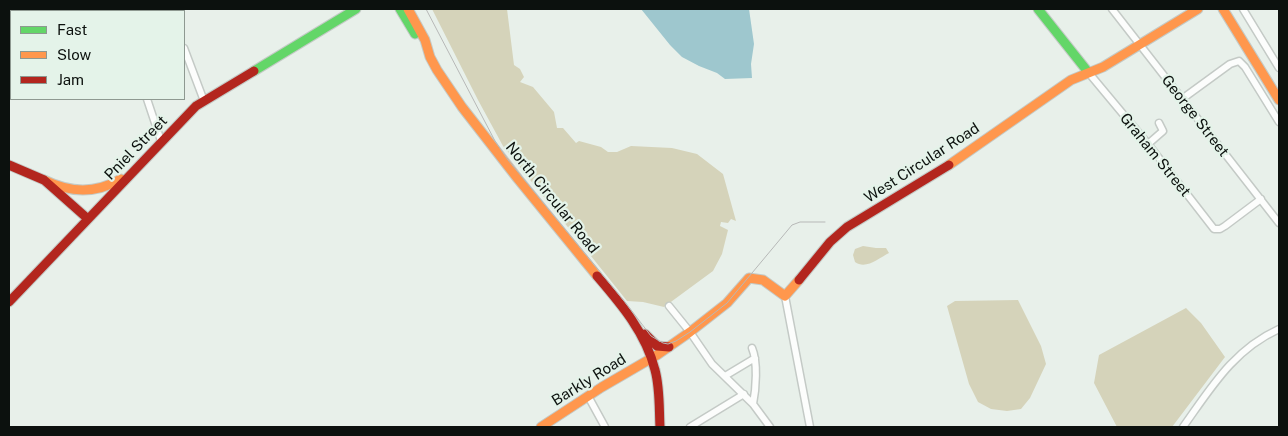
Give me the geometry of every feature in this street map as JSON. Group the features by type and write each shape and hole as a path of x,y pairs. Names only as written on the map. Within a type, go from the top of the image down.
{"main road":[{"name":"Pniel Street","path":"9,302 161,141 204,101 356,9"},
{"name":"North Circular Road","path":"400,9 443,79 475,125 629,314 643,337 652,358 658,382 660,427"},
{"path":"1038,9 1088,72"},
{"name":"West Circular Road","path":"785,296 830,242 846,227 956,160 1071,80 1099,69 1198,9"},
{"path":"1223,9 1279,100"},
{"path":"1231,9 1279,87"},
{"name":"North Circular Road","path":"409,10 425,40 430,57"},
{"path":"9,165 64,190 86,191 117,182 142,162"},
{"path":"44,180 88,219"},
{"name":"Barkly Road","path":"541,427 690,332 723,307 749,278 754,277 763,280 785,296"},
{"path":"629,314 656,346 669,347"}],"street":[{"name":"George Street","path":"1112,9 1279,223"},
{"path":"1243,9 1279,68"},
{"path":"185,54 204,101"},
{"path":"1182,100 1230,64 1239,61 1245,67 1279,122"},
{"name":"Graham Street","path":"1088,72 1148,144 1214,229 1220,229 1225,226 1261,199"},
{"path":"147,100 161,141"},
{"path":"1148,144 1163,130 1159,123"},
{"path":"785,296 810,427"},
{"path":"669,306 712,364 744,394 770,427"},
{"path":"1183,427 1231,362 1254,342 1279,329"},
{"path":"752,348 755,358 753,404"},
{"path":"725,376 755,358"},
{"path":"690,427 744,394"},
{"path":"588,396 605,427"}],"shaded area":[{"path":"432,9 507,9 514,65 520,69 524,77 520,82 533,87 554,112 557,128 563,128 576,143 579,141 601,147 608,152 617,152 631,146 672,148 697,154 723,174 736,221 731,219 728,223 721,222 720,226 728,230 722,254 713,271 664,307 643,302 627,301 503,146"},
{"path":"863,246 886,248 889,253 868,264 859,264 855,262 853,255 855,249"},
{"path":"1018,300 1041,346 1046,364 1030,398 1021,409 1007,411 991,409 978,402 969,384 947,306 955,301"},
{"path":"1186,308 1201,323 1225,357 1172,427 1117,427 1094,383 1099,355"}],"water":[{"path":"641,9 749,9 754,44 751,64 752,78 725,79 717,73 682,57"}],"tram line":[{"path":"426,9 495,141 508,160 651,336 663,343 668,344 676,341 727,303 792,225 800,222 825,222"}],"traffic: fast":[{"path":"254,71 356,9"},
{"path":"400,9 415,34"},
{"path":"1038,9 1088,72"}],"traffic: slow":[{"path":"408,9 425,40 430,57 437,70 462,107 597,276"},
{"path":"949,165 1071,80 1103,67 1198,9"},
{"path":"1223,9 1279,100"},
{"path":"44,180 64,187 83,190 102,187 121,179"},
{"path":"541,427 602,387 657,355 690,332 727,303 749,278 763,280 785,296 799,280"}],"traffic: jam":[{"path":"9,302 196,106 254,71"},
{"path":"9,165 44,180 88,219"},
{"path":"799,280 830,242 847,227 949,165"},
{"path":"597,276 632,320 646,344 658,384 660,427"},
{"path":"645,334 657,346 669,347"}]}
